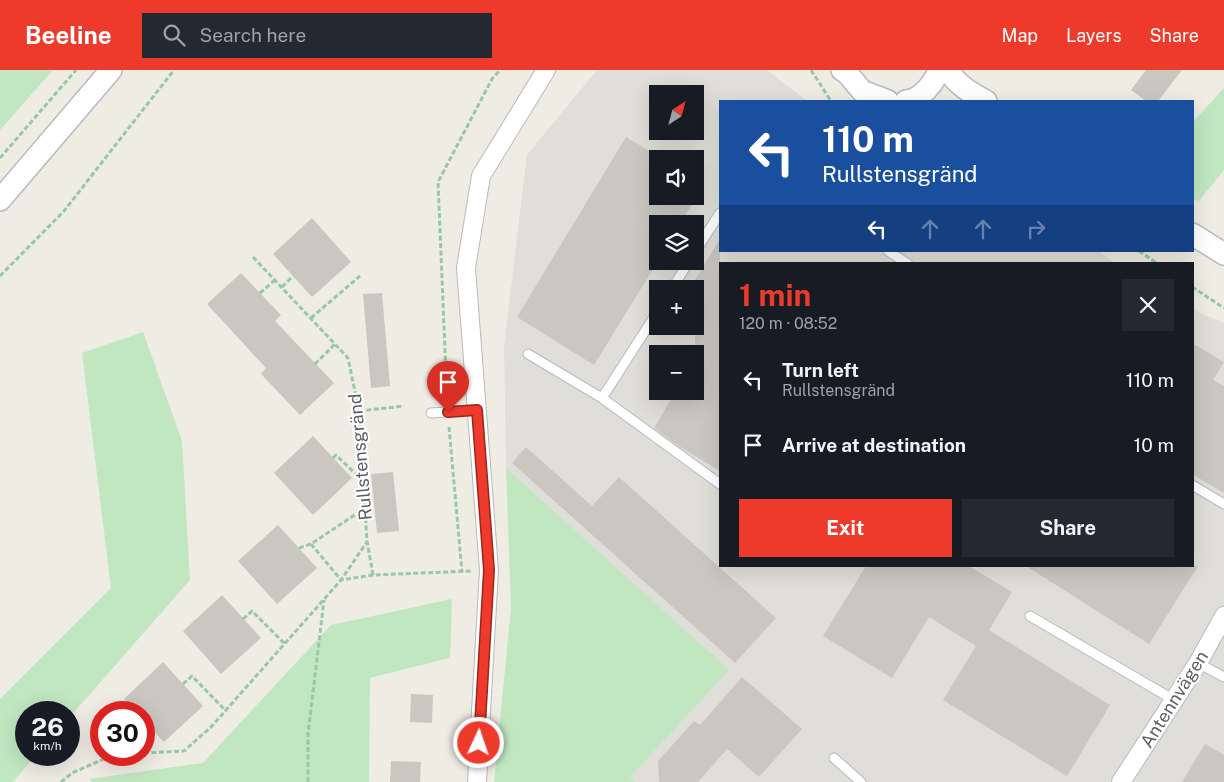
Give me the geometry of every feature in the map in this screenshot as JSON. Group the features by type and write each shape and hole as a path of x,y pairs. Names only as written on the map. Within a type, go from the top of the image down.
{"street":[{"path":"0,200 111,70"},
{"path":"476,782 489,570 466,268 481,176 546,70"},
{"path":"914,100 933,84 940,70"},
{"path":"948,70 952,78 966,90 984,100"},
{"path":"845,71 860,94 884,100"},
{"path":"1194,235 1224,254"},
{"name":"Antennvägen","path":"1122,782 1198,663 1224,616"}],"lane":[{"path":"704,238 719,214"},
{"path":"890,252 905,262"},
{"path":"602,398 649,325"},
{"path":"528,354 602,398 719,483"},
{"path":"431,413 477,410"},
{"path":"1194,486 1224,504"},
{"path":"1030,616 1174,700"},
{"path":"1198,663 1224,677"},
{"path":"834,758 861,782"}],"path":[{"path":"0,158 76,70"},
{"path":"0,276 64,211 174,70"},
{"path":"811,70 830,100"},
{"path":"1141,252 1155,262"},
{"name":"Rullstensgränd","path":"253,257 348,358 359,411 367,541 373,575"},
{"path":"282,287 293,276"},
{"path":"311,318 360,276"},
{"path":"260,293 275,280"},
{"path":"1194,288 1224,308"},
{"path":"315,364 335,344"},
{"path":"359,411 404,406"},
{"path":"333,458 336,455 364,481"},
{"path":"299,548 311,544 365,507"},
{"path":"155,752 184,751 211,727 341,580 367,541"},
{"path":"311,544 341,580"},
{"path":"341,580 373,575 489,570"},
{"path":"308,782 308,734 324,599"},
{"path":"243,618 252,610 285,644"},
{"path":"183,684 192,676 226,711"},
{"path":"61,782 72,773 90,765"}],"shaded area":[{"path":"597,70 767,70 806,100 719,100 719,252 1099,252 1114,262 719,262 719,567 1194,567 1194,310 1224,323 1224,782 636,782 630,777 506,468 504,346 527,155"}],"green space":[{"path":"0,70 53,70 0,130"},
{"path":"1224,88 1224,170 1198,202 1194,199 1194,121"},
{"path":"143,332 182,441 190,580 80,705 80,701 15,701 15,766 27,766 13,782 0,782 0,699 111,588 82,353"},
{"path":"506,468 729,670 630,777 636,782 494,782 511,608"},
{"path":"452,599 450,658 370,678 369,782 93,782 89,779 203,763 331,625"}],"building":[{"path":"1146,70 1182,70 1159,100 1145,100 1131,90"},
{"path":"626,137 649,151 649,205 692,205 685,215 649,215 649,270 652,270 594,365 517,317"},
{"path":"312,218 351,262 312,297 273,254"},
{"path":"719,241 719,470 677,445 654,428 671,400 704,400 704,345 695,345 695,335 704,335 704,280 695,280 701,270 704,270 704,265"},
{"path":"241,273 281,315 275,321 334,383 300,415 261,374 266,368 207,304"},
{"path":"382,293 390,386 371,388 363,294"},
{"path":"1194,344 1224,362 1213,380 1224,386 1224,493 1194,475"},
{"path":"313,436 352,478 313,515 274,473"},
{"path":"526,447 592,506 619,477 776,618 735,663 512,463"},
{"path":"393,472 399,531 377,533 371,474"},
{"path":"278,525 317,568 277,604 238,561"},
{"path":"1198,566 1149,644 1028,567"},
{"path":"865,567 971,567 1012,592 989,630 1110,705 1067,776 943,700 976,646 929,617 892,678 823,636"},
{"path":"222,595 261,638 221,674 183,631"},
{"path":"163,662 203,706 164,742 155,733 155,701 126,701 124,699"},
{"path":"742,677 802,729 759,777 727,749 698,782 659,782 658,761 694,721 700,725"},
{"path":"411,694 433,695 432,723 410,722"},
{"path":"1205,744 1224,755 1224,782 1182,782"},
{"path":"391,761 421,762 420,782 390,782"}],"route":[{"path":"448,412 477,410 489,570 479,743"}]}
